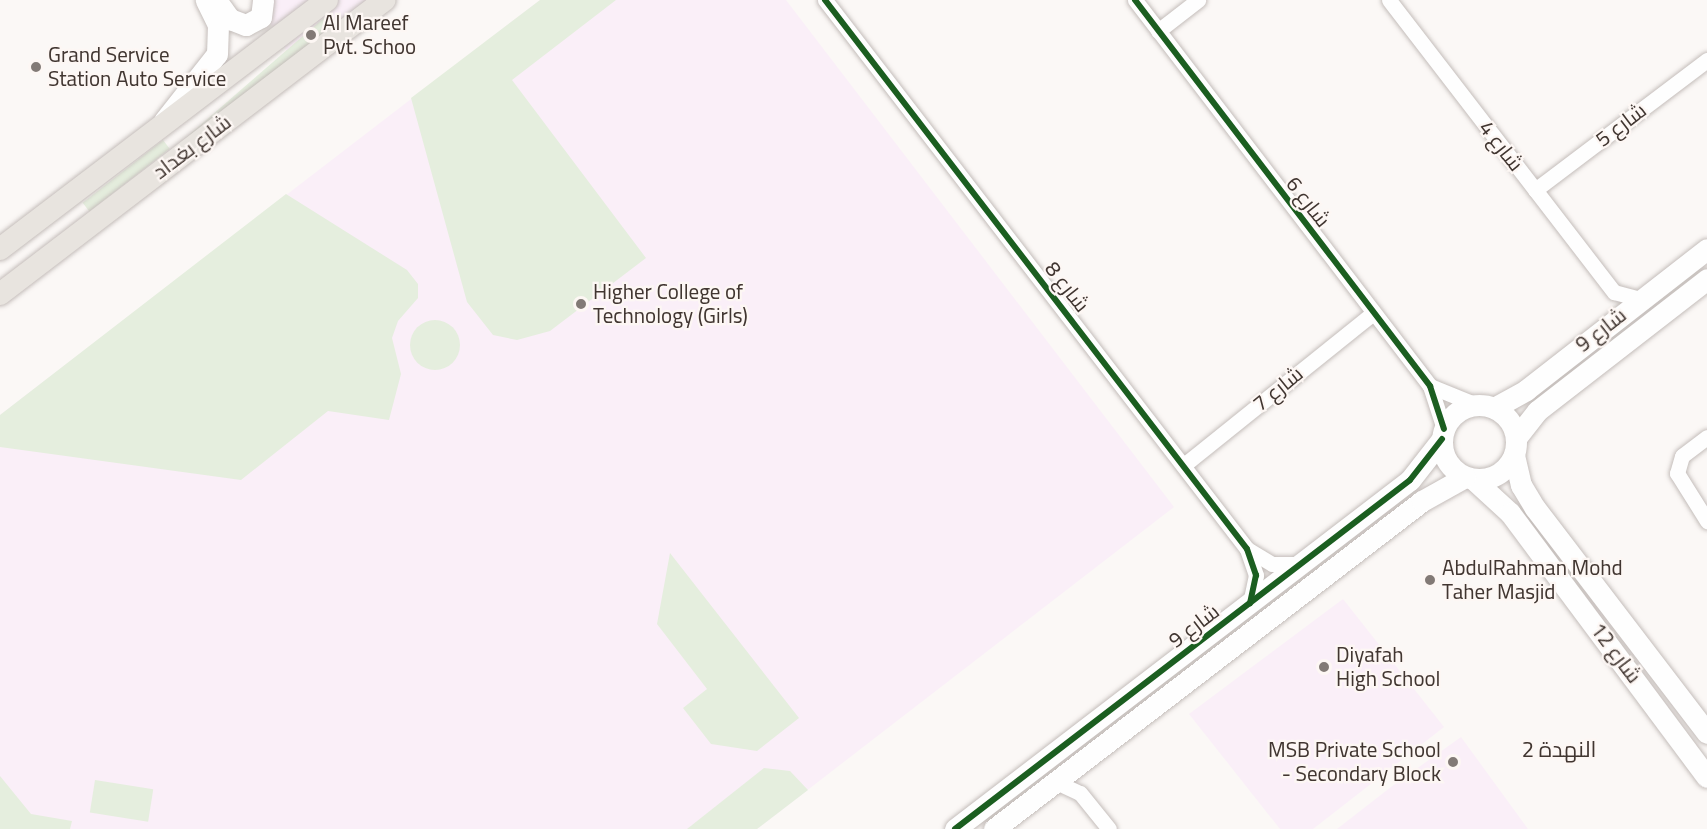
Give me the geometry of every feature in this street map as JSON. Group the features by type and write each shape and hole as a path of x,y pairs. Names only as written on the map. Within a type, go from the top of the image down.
{"main road":[{"name":"شارع بغداد","path":"0,249 327,0"},
{"name":"شارع بغداد","path":"0,294 384,0"}],"street":[{"path":"162,126 217,54 218,25 206,0"},
{"path":"216,0 230,20 246,25 261,17 263,0"},
{"name":"شارع 8","path":"825,0 1247,549 1256,575 1250,603"},
{"name":"شارع 6","path":"1135,0 1430,386 1443,434"},
{"path":"1158,31 1198,0"},
{"name":"شارع 4","path":"1389,0 1614,292"},
{"name":"شارع 5","path":"1535,189 1707,60"},
{"name":"شارع 9","path":"1486,407 1612,322 1707,249"},
{"name":"شارع 9","path":"1515,447 1537,411 1707,279"},
{"path":"1612,322 1614,292 1641,299"},
{"name":"شارع 7","path":"1184,465 1373,313"},
{"path":"1430,386 1486,407 1512,426 1515,447 1494,477 1469,478 1450,466 1443,434 1464,408 1486,407"},
{"name":"شارع 9","path":"956,829 1418,473 1443,434"},
{"path":"1702,441 1678,464 1679,482 1707,521"},
{"name":"شارع 12","path":"1515,447 1531,503 1707,733"},
{"name":"شارع 9","path":"994,829 1422,501 1469,478"},
{"name":"شارع 12","path":"1469,478 1510,513 1707,777"},
{"name":"شارع 8","path":"1247,549 1272,564 1301,564"},
{"path":"1076,767 1080,793"},
{"path":"1056,782 1080,793 1109,829"}],"shaded area":[{"name":"Al Mareef Pvt. Schoo","path":"256,0 390,0 298,70"},
{"name":"Higher College of Technology (Girls)","path":"540,0 786,0 1174,507 757,829 0,829 0,415"},
{"name":"Diyafah High School","path":"1343,599 1444,727 1313,829 1280,829 1189,714"},
{"name":"MSB Private School - Secondary Block","path":"1461,737 1528,829 1337,829 1391,787"}],"green space":[{"path":"540,0 616,0 512,80 646,258 550,331 517,340 493,335 467,302 411,98"},
{"path":"327,15 334,23 181,156 174,148"},
{"path":"163,140 170,149 89,211 83,203"},
{"path":"286,194 407,270 418,284 418,298 398,321 392,338 401,374 389,420 328,411 241,480 0,447 0,415"},
{"path":"435,320 444,322 455,331 460,345 458,354 449,365 435,370 426,368 415,359 410,345 412,336 421,325"},
{"path":"670,553 799,718 757,751 711,744 683,708 707,689 657,624"},
{"path":"764,768 790,771 808,790 757,829 687,829"},
{"path":"0,776 31,814 72,821 70,829 0,829"},
{"path":"95,780 153,789 148,822 90,813"}],"cycle path":[{"path":"825,0 1247,549 1256,575 1250,603"},
{"path":"1135,0 1430,386 1444,429"},
{"path":"955,829 1410,480 1442,439"}],"place":[{"name":"Al Mareef Pvt. Schoo","path":"311,35"},
{"name":"Grand Service Station Auto Service","path":"36,67"},
{"name":"Higher College of Technology (Girls)","path":"581,304"},
{"name":"AbdulRahman Mohd Taher Masjid","path":"1430,580"},
{"name":"Diyafah High School","path":"1324,667"},
{"name":"MSB Private School - Secondary Block","path":"1453,762"}],"district":[{"name":"النهدة 2","path":"1559,750"}]}
